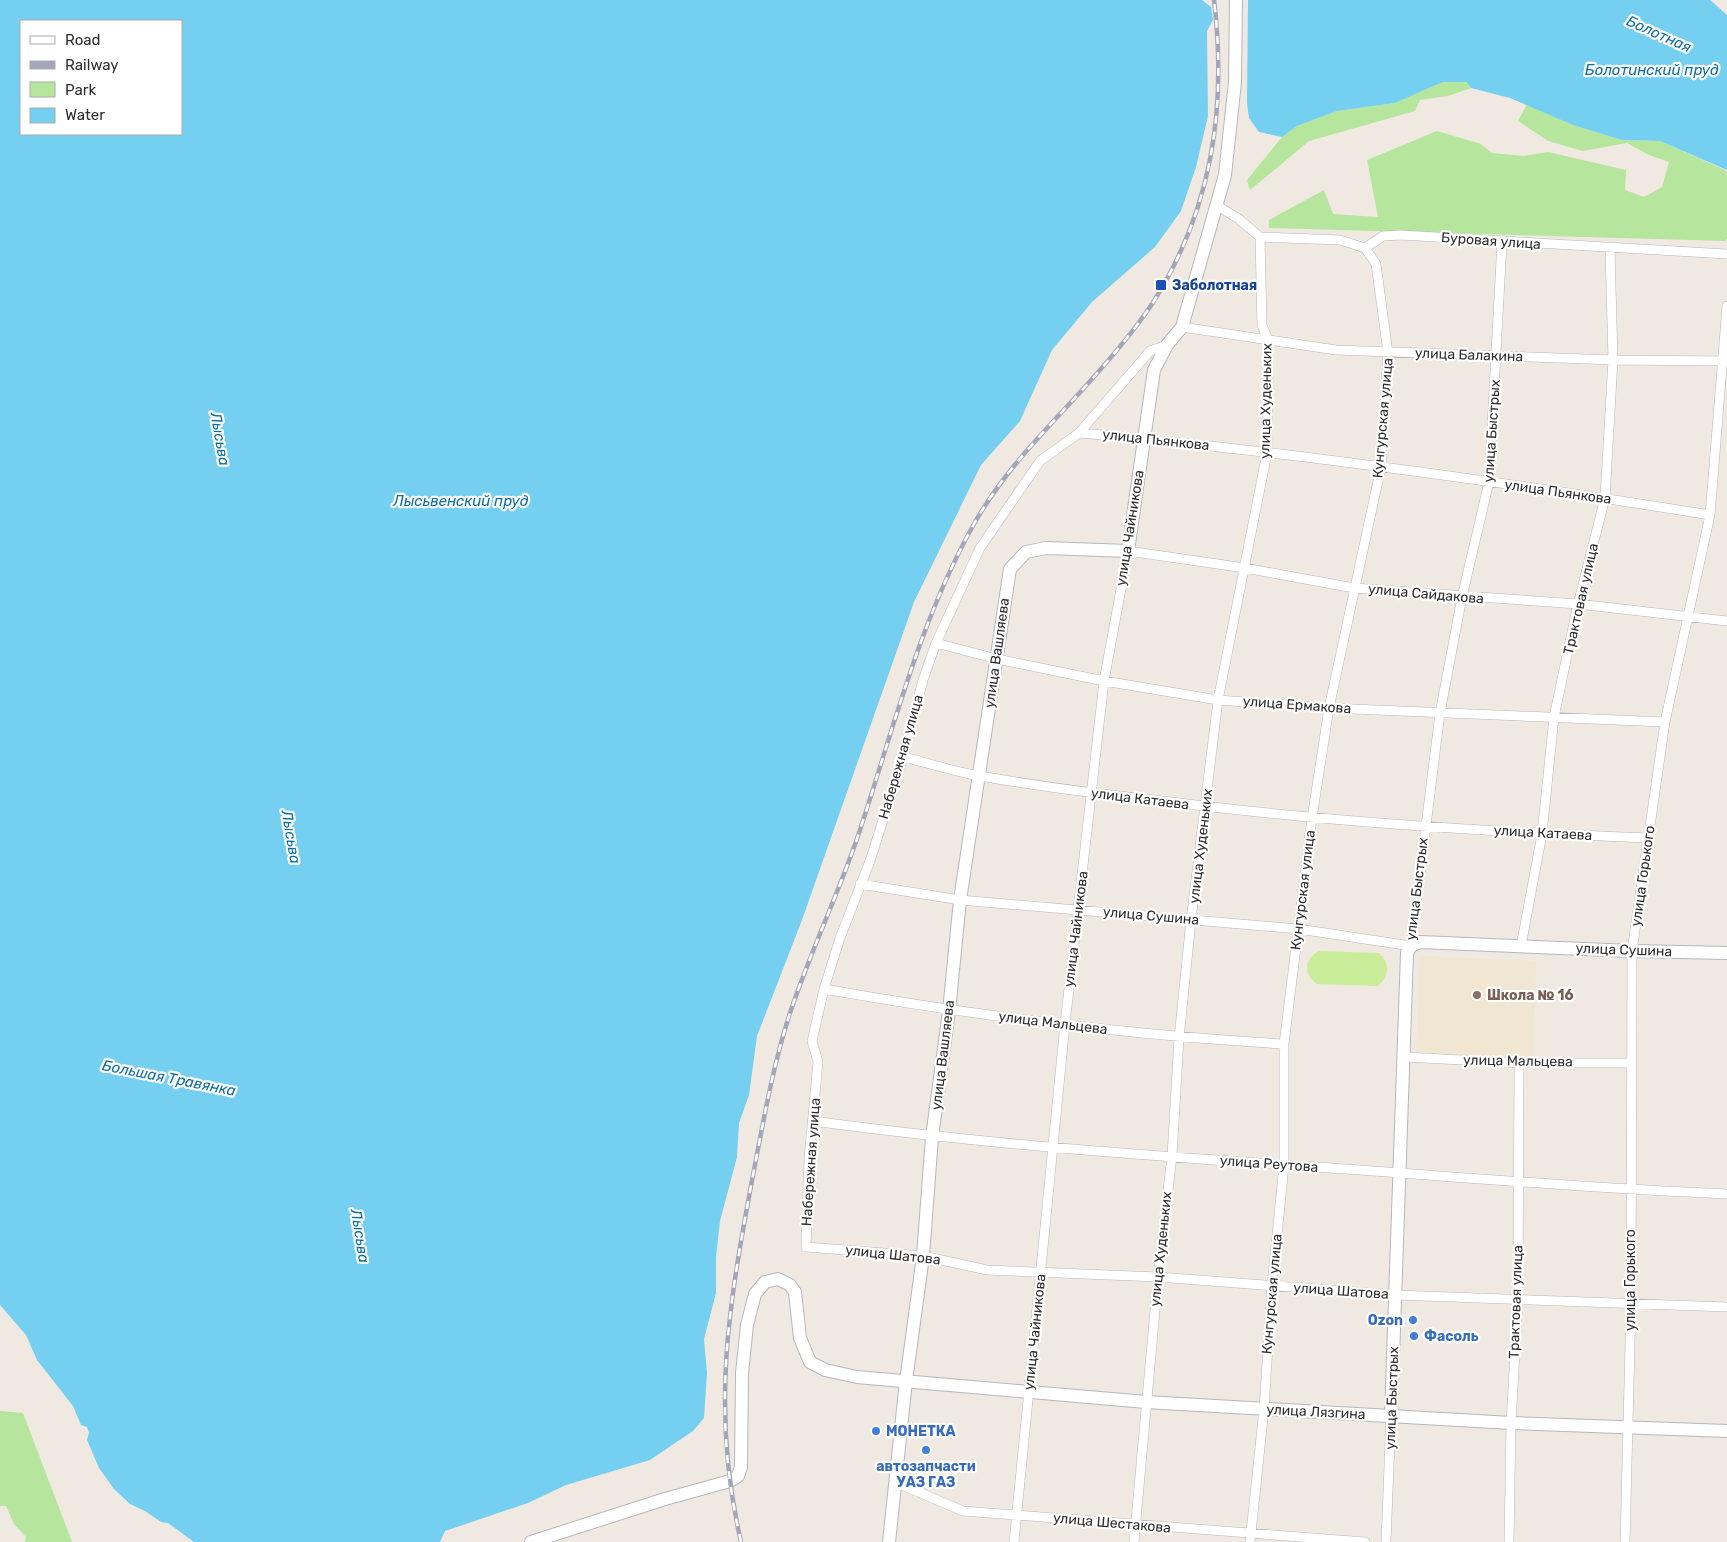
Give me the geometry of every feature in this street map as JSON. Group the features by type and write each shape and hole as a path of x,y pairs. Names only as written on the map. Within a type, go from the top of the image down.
{"street":[{"path":"1182,327 1224,175 1235,82 1236,0"},
{"path":"1216,205 1239,219 1260,237 1340,240 1365,248"},
{"name":"Буровая улица","path":"1365,248 1383,236 1401,235 1610,249 1727,254"},
{"name":"улица Худеньких","path":"1134,1542 1158,1277 1172,1156 1179,1038 1191,920 1218,700 1267,453 1268,340 1262,325 1260,237"},
{"name":"улица Быстрых","path":"1386,1542 1407,953 1411,946 1440,713 1462,597 1489,482 1502,242"},
{"name":"Кунгурская улица","path":"1250,1538 1264,1409 1272,1286 1284,1165 1284,1044 1312,818 1329,708 1381,467 1388,352 1376,264 1365,248"},
{"name":"Трактовая улица","path":"1521,946 1542,834 1554,717 1578,604 1605,498 1613,360 1610,249"},
{"name":"улица Горького","path":"1625,1542 1630,1304 1632,951 1665,722 1710,515 1727,306"},
{"name":"улица Балакина","path":"1182,327 1336,350 1613,360 1724,361"},
{"name":"улица Чайникова","path":"1014,1542 1065,1024 1104,681 1128,551 1154,370 1167,345 1182,327"},
{"name":"Набережная улица","path":"806,1247 818,1062 812,1041 824,989 860,884 870,861 903,757 923,680 936,643 980,548 1040,462 1079,433 1150,351 1167,345"},
{"name":"улица Пьянкова","path":"1079,433 1144,438 1381,467 1605,498 1710,515"},
{"name":"улица Вашляева","path":"890,1542 906,1381 923,1256 932,1137 949,1011 960,900 1010,569 1026,552 1046,548 1128,551"},
{"name":"улица Сайдакова","path":"1128,551 1245,568 1354,588 1578,604 1727,620"},
{"name":"улица Ермакова","path":"936,643 996,659 1104,681 1218,700 1329,708 1665,722"},
{"name":"улица Катаева","path":"903,757 978,776 1206,807 1312,818 1425,826 1542,834 1649,838"},
{"name":"улица Сушина","path":"860,884 960,900 1299,929 1411,946 1420,942 1632,951 1727,952"},
{"name":"улица Мальцева","path":"824,989 949,1011 1179,1038 1284,1044"},
{"name":"улица Мальцева","path":"1404,1057 1519,1063 1631,1063"},
{"name":"Трактовая улица","path":"1510,1542 1511,1423 1518,1300 1519,1063"},
{"name":"улица Реутова","path":"813,1121 932,1137 1518,1182 1630,1190 1727,1194"},
{"name":"улица Шатова","path":"806,1247 923,1256 987,1270 1158,1277 1396,1295 1727,1307"},
{"name":"улица Лязгина","path":"531,1542 665,1499 730,1481 738,1476 741,1467 742,1373 747,1325 755,1294 765,1282 778,1279 790,1285 795,1292 800,1338 810,1362 825,1370 857,1377 1146,1402 1511,1423 1727,1431"},
{"name":"улица Шестакова","path":"895,1482 963,1510 1250,1538 1365,1542"}],"shaded area":[{"name":"Школа № 16","path":"1420,956 1536,961 1533,1058 1416,1056"}],"green space":[{"path":"1443,82 1468,82 1471,88 1448,96 1420,100 1415,111 1309,141 1250,190 1247,180 1282,137 1297,126 1337,111 1395,103"},
{"path":"1527,104 1573,125 1622,140 1660,141 1725,170 1727,174 1727,238 1725,241 1269,228 1269,220 1324,190 1333,214 1378,217 1367,160 1437,131 1481,144 1492,153 1524,156 1548,152 1626,170 1625,190 1644,197 1662,187 1669,162 1649,155 1627,143 1583,151 1548,141 1518,121"},
{"path":"1319,951 1379,953 1387,965 1385,978 1378,986 1317,984 1309,976 1307,967 1310,958"},
{"path":"0,1411 23,1413 72,1542 25,1542 26,1537 14,1524 6,1506 0,1506"}],"water":[{"name":"Лысьвенский пруд","path":"0,0 1202,0 1211,7 1213,20 1207,31 1208,116 1196,167 1181,211 1155,247 1092,302 1052,350 1020,421 981,465 914,602 802,920 757,1036 749,1095 739,1123 737,1157 720,1221 716,1257 716,1293 704,1339 707,1373 704,1418 693,1431 650,1460 566,1485 528,1503 445,1531 440,1542 194,1542 168,1523 161,1522 130,1504 114,1489 99,1468 87,1440 89,1433 87,1427 81,1425 73,1406 37,1360 26,1335 0,1305"},
{"name":"Болотинский пруд","path":"1248,0 1710,0 1727,15 1727,170 1660,141 1622,140 1573,125 1510,98 1471,88 1467,82 1443,82 1395,103 1337,111 1297,126 1282,137 1259,132 1249,118 1247,103"}],"railway":[{"path":"741,1542 726,1446 726,1355 737,1265 745,1219 769,1092 789,1016 858,836 922,638 955,561 985,505 1011,470 1128,337 1152,304 1189,232 1210,158 1216,119 1218,41 1214,0"}],"place":[{"name":"Заболотная","path":"1161,285"},
{"name":"Школа № 16","path":"1477,995"},
{"name":"Ozon","path":"1413,1320"},
{"name":"Фасоль","path":"1414,1336"},
{"name":"МОНЕТКА","path":"876,1431"},
{"name":"автозапчасти УАЗ ГАЗ","path":"926,1450"}],"water label":[{"name":"Болотная","path":"1659,34"},
{"name":"Лысьва","path":"220,439"},
{"name":"Лысьва","path":"291,837"},
{"name":"Большая Травянка","path":"169,1078"},
{"name":"Лысьва","path":"360,1236"}]}
